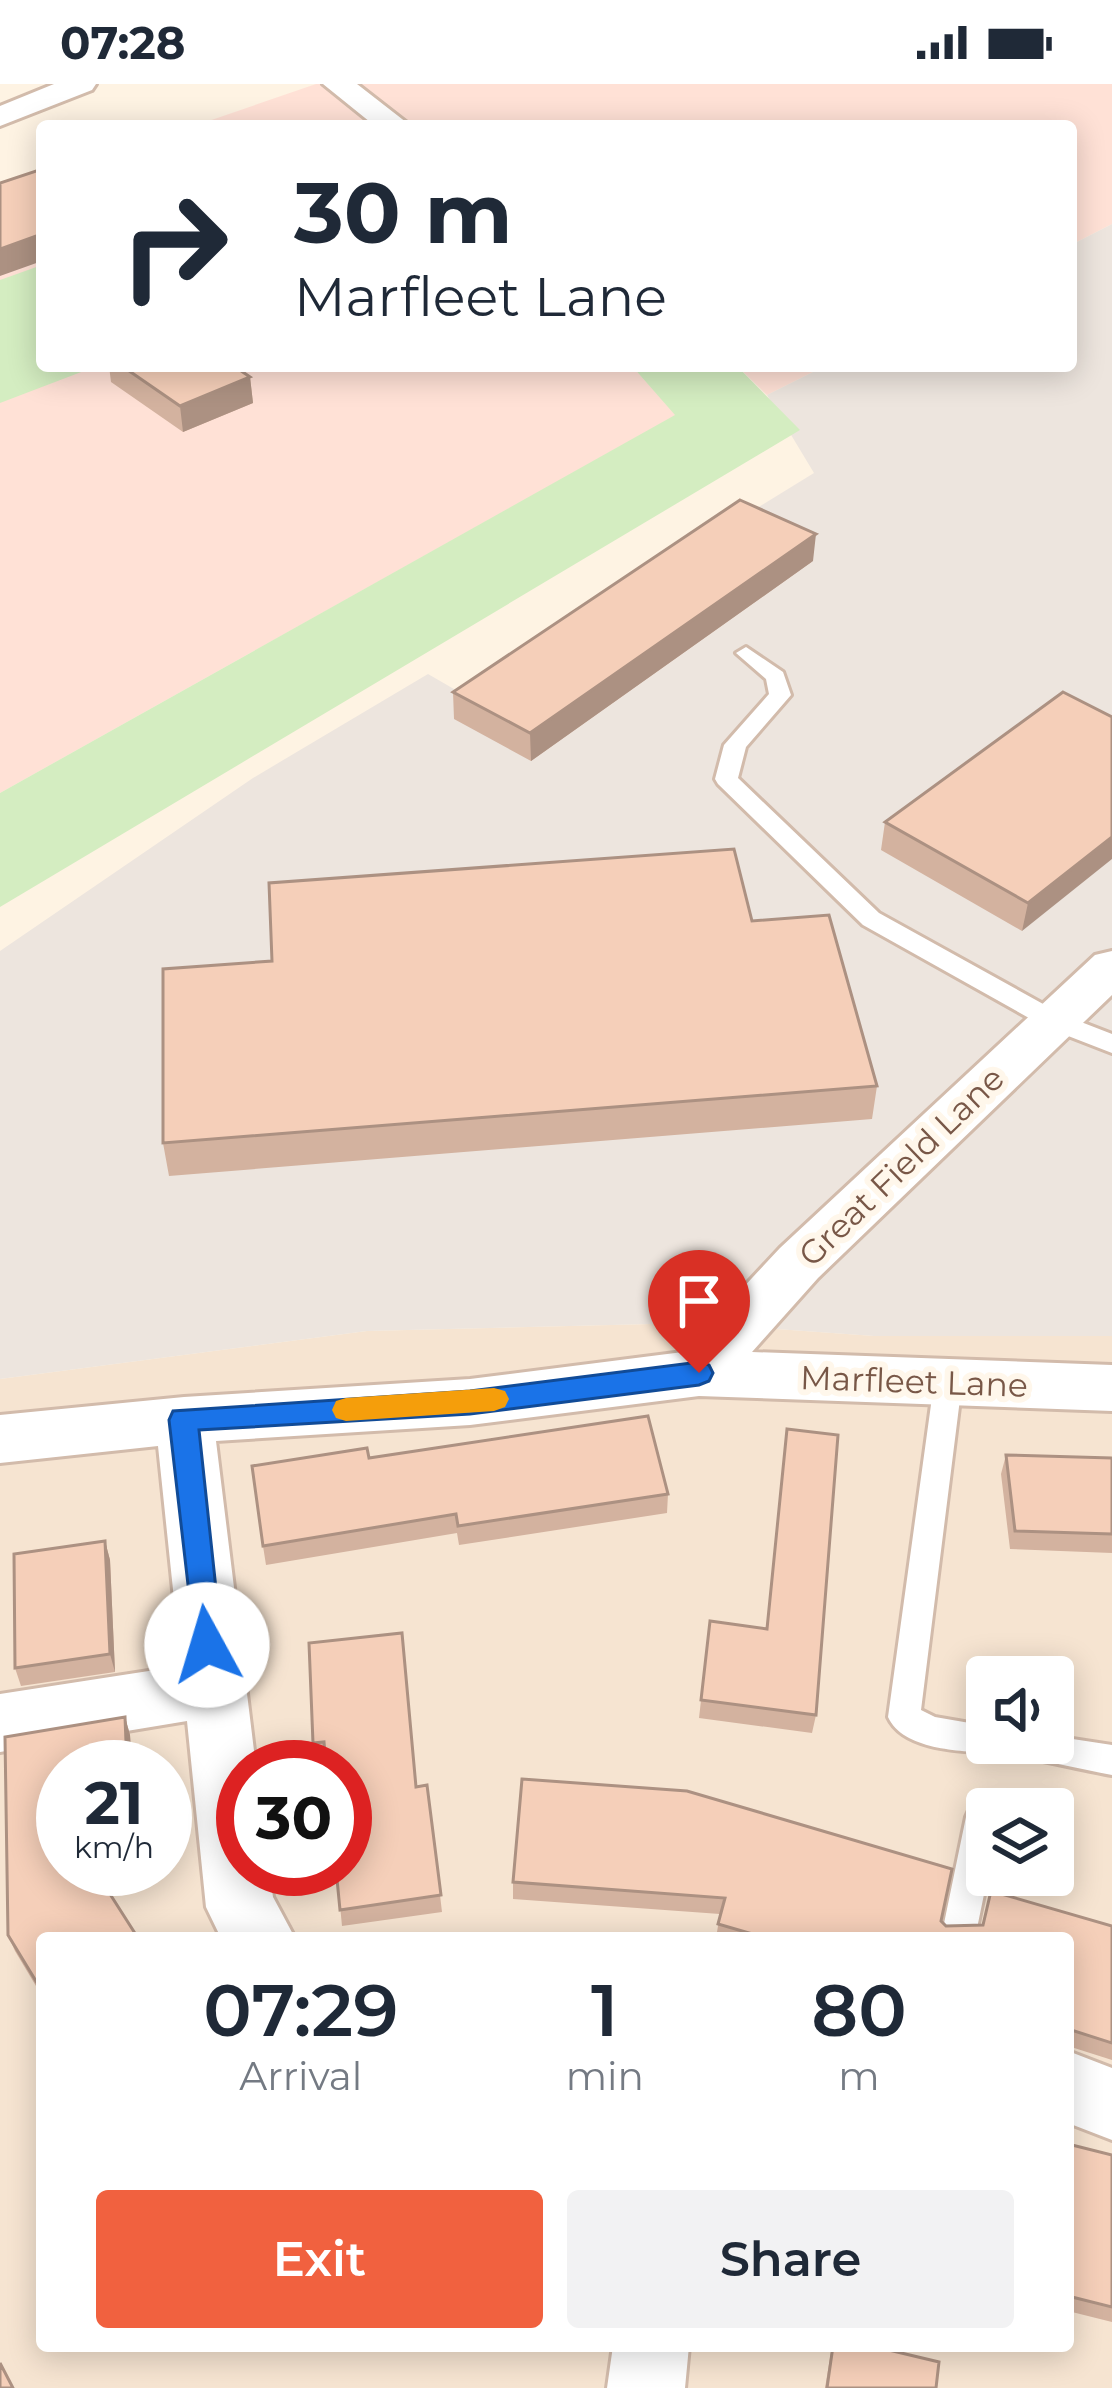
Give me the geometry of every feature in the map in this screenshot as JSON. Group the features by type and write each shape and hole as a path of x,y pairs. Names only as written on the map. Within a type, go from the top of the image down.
{"street":[{"path":"0,117 82,84"},
{"path":"338,84 387,120"},
{"name":"Great Field Lane","path":"699,1373 799,1263 1112,967"},
{"name":"Marfleet Lane","path":"0,1439 184,1420 470,1402 699,1373 1112,1388"},
{"path":"184,1420 240,1907 257,1932"},
{"path":"0,1724 214,1689"},
{"path":"1074,2088 1112,2104"},
{"path":"646,2388 650,2352"}],"lane":[{"path":"746,653 776,676 780,695 735,745 726,778 871,919 1054,1021 1112,1044"},
{"path":"948,1383 904,1717 930,1731 966,1737"},
{"path":"1074,1754 1112,1760"},
{"path":"959,1932 967,1896"}],"shaded area":[{"path":"316,84 1112,84 1112,224 1077,242 1077,120 211,120"},
{"path":"36,180 36,372 637,372 676,415 0,793 0,193"},
{"path":"1112,224 1112,1336 874,1336 694,1323 367,1331 0,1379 0,951 253,778 428,674 466,696 493,670 814,473 767,395 813,372 1077,372 1077,242"},
{"path":"743,372 813,372 767,395"},
{"path":"694,1323 874,1336 1112,1336 1112,2388 0,2388 0,1379 367,1331"}],"green space":[{"path":"36,267 36,372 81,372 0,403 0,280"},
{"path":"637,372 743,372 800,430 0,907 0,793 675,415"}],"building":[{"path":"36,171 36,236 0,249 0,183"},
{"path":"131,372 243,372 250,377 180,406"},
{"path":"740,500 816,534 530,733 453,692"},
{"path":"1063,692 1112,717 1112,837 1028,903 885,822"},
{"path":"734,849 752,921 829,915 877,1086 163,1143 163,969 272,961 269,883"},
{"path":"648,1416 668,1494 458,1526 456,1514 263,1546 252,1466 367,1448 369,1458"},
{"path":"787,1429 838,1435 816,1715 701,1700 710,1621 767,1629"},
{"path":"1006,1455 1112,1458 1112,1534 1015,1531"},
{"path":"105,1541 110,1654 15,1668 14,1554"},
{"path":"402,1633 416,1787 427,1785 441,1895 340,1910 339,1896 372,1896 372,1740 313,1740 309,1643"},
{"path":"125,1717 126,1740 36,1740 36,1896 111,1896 134,1932 36,1932 36,1981 8,1935 5,1737"},
{"path":"522,1779 687,1791 952,1869 941,1921 946,1926 983,1925 990,1896 1008,1896 1112,1926 1112,2043 1074,2031 1074,1932 745,1932 718,1924 725,1898 513,1882"},
{"path":"1074,2146 1112,2155 1112,2307 1074,2298"},
{"path":"832,2352 897,2352 939,2362 936,2388 827,2388"},
{"path":"0,2363 13,2388 0,2388"}],"slow traffic":[{"path":"346,1410 494,1399"}],"route":[{"path":"207,1645 184,1420 470,1402 699,1373"}]}
